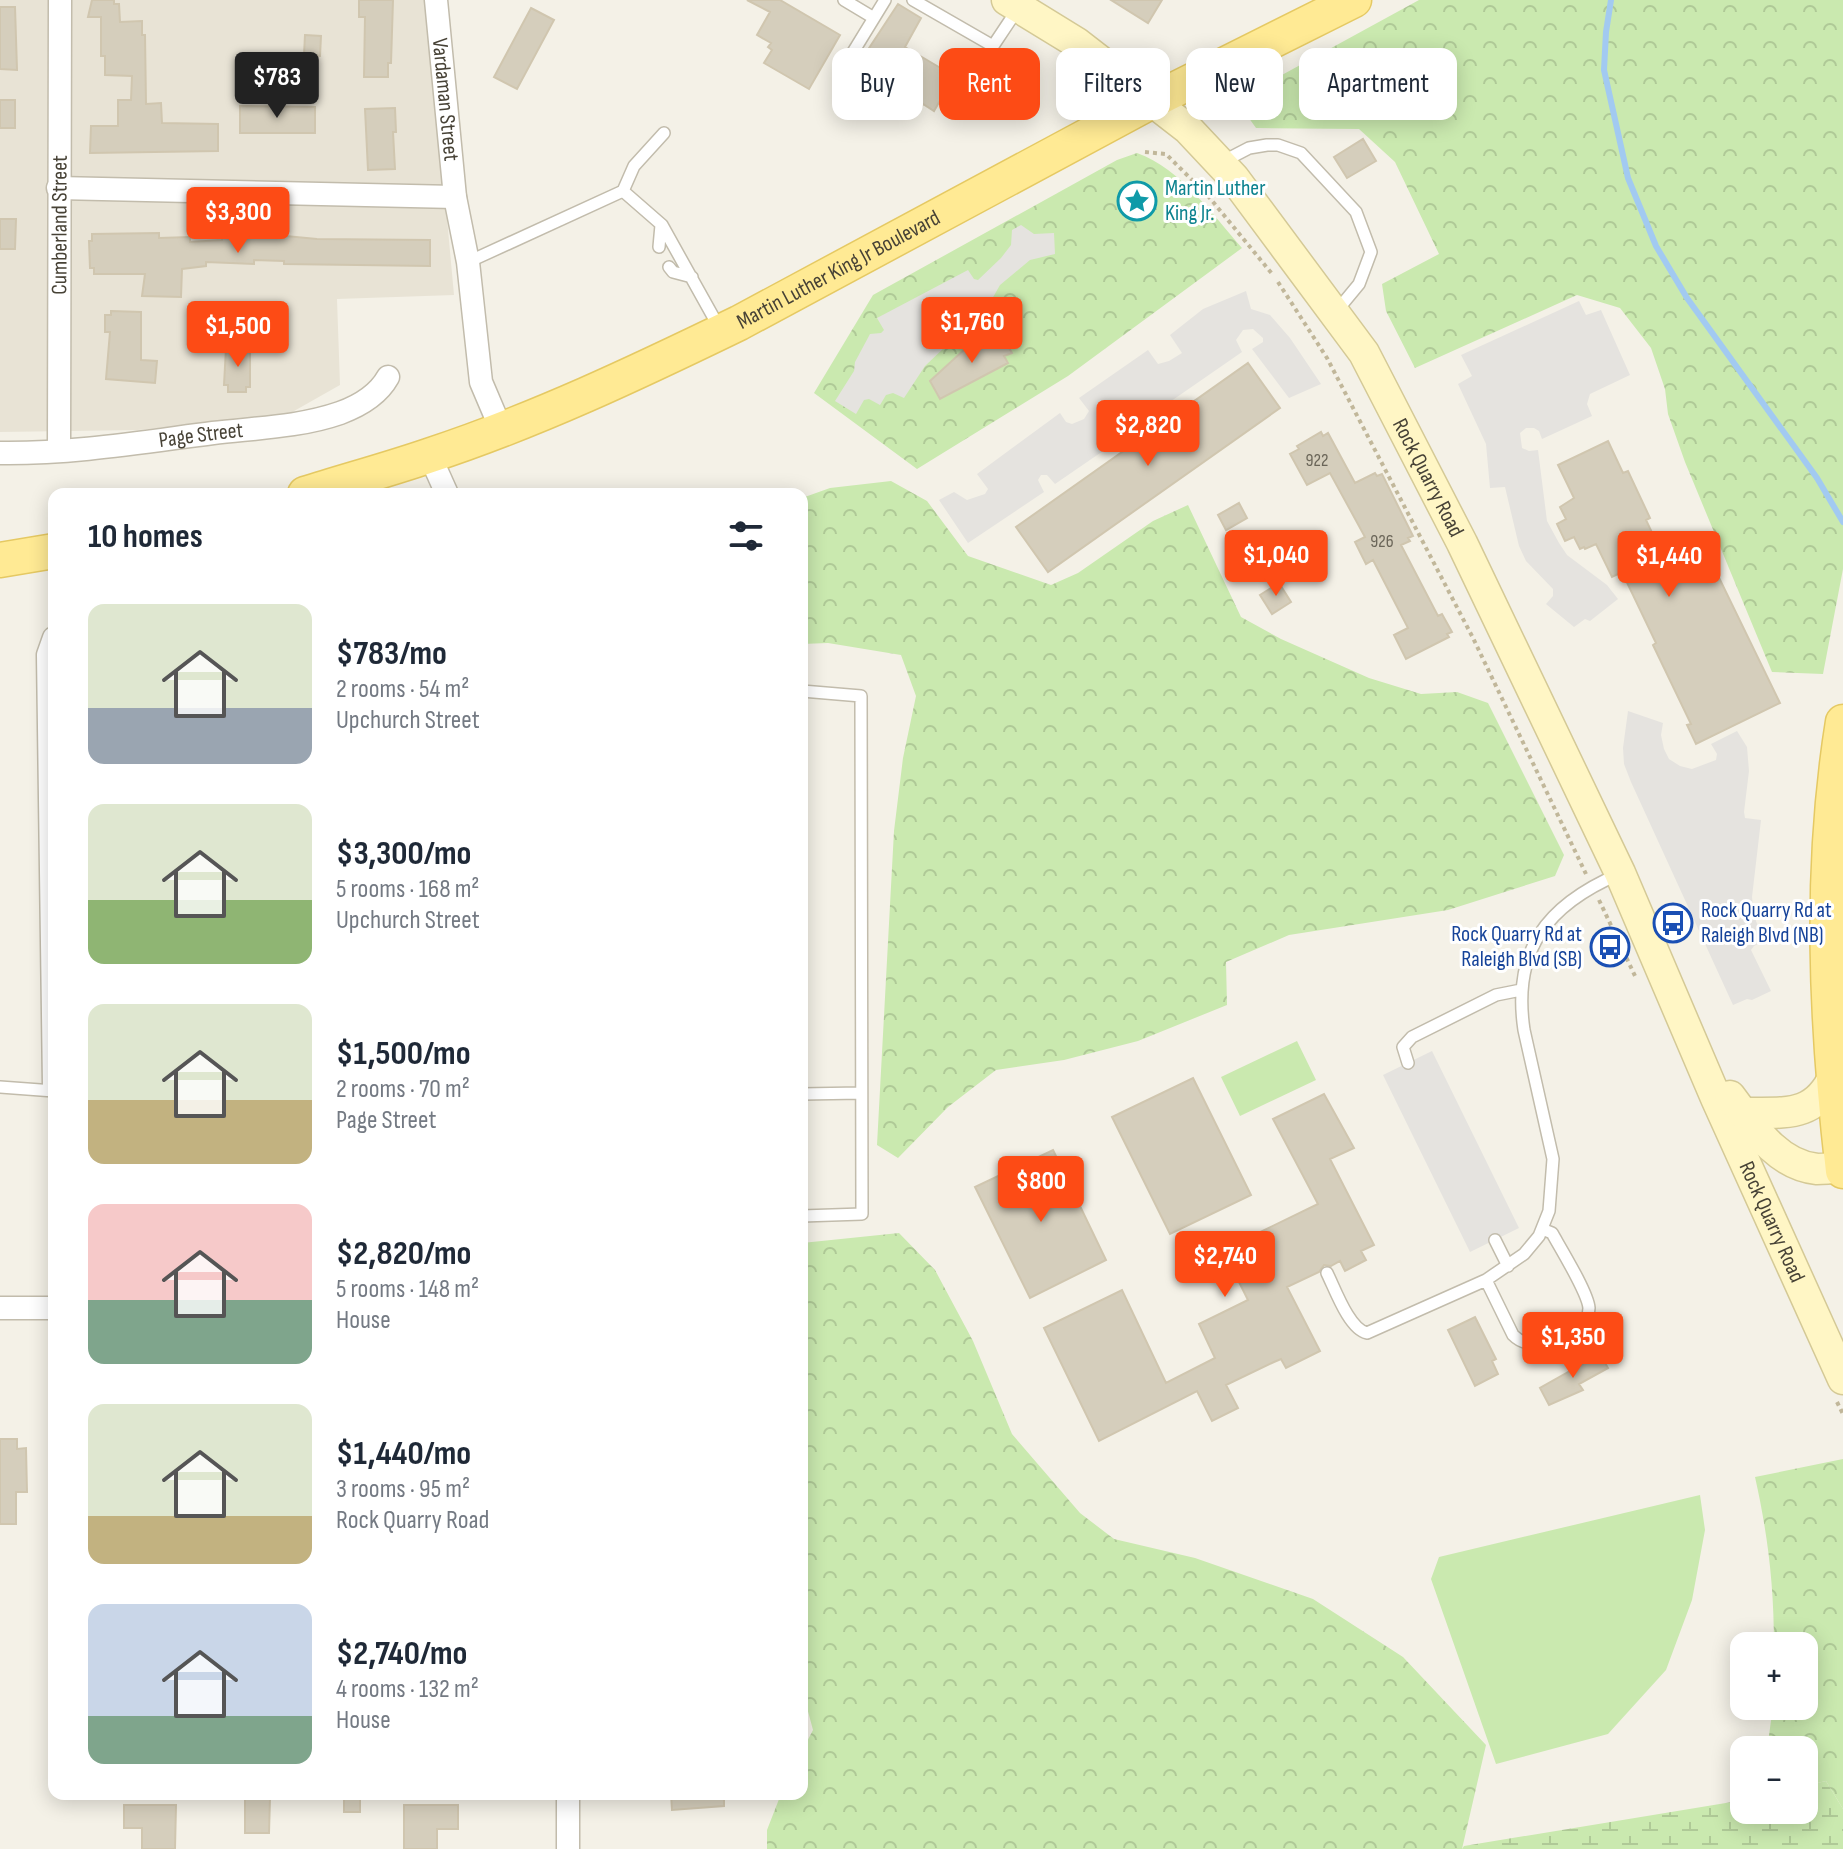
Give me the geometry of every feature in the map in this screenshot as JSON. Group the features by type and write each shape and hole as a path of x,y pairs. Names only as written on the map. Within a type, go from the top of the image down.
{"main road":[{"name":"Martin Luther King Jr Boulevard","path":"1170,92 1354,0"},
{"name":"Rock Quarry Road","path":"1016,2 1084,48"},
{"name":"Rock Quarry Road","path":"1170,114 1220,163 1282,240 1364,353 1462,543 1620,873 1808,1307 1840,1390"},
{"name":"Martin Luther King Jr Boulevard","path":"325,488 430,456 617,381 722,332 1117,120"},
{"path":"0,560 48,552"},
{"path":"1843,722 1828,848 1827,910 1834,1076 1843,1168"},
{"name":"Rock Quarry Road","path":"1703,1064 1743,1113 1757,1117 1795,1146 1843,1168"},
{"path":"1743,1113 1805,1109 1826,1094 1834,1076"}],"street":[{"name":"Cumberland Street","path":"59,449 60,0"},
{"name":"Vardaman Street","path":"436,0 455,197 468,262 481,382 501,429"},
{"path":"58,188 455,197"},
{"name":"Page Street","path":"0,453 169,439 325,418 369,398 382,388 388,377"},
{"path":"430,456 444,488"},
{"path":"0,1308 48,1308"},
{"path":"568,1800 568,1849"}],"lane":[{"path":"844,0 874,18"},
{"path":"856,48 885,0"},
{"path":"913,0 993,46 1016,2"},
{"path":"468,262 623,191 634,166 664,133"},
{"path":"1220,163 1249,148 1267,145 1278,145 1301,153 1356,212 1371,252 1359,284 1335,313"},
{"path":"623,191 662,225 722,332"},
{"path":"659,247 662,225"},
{"path":"669,267 673,272 692,277"},
{"path":"808,692 861,696 862,1214 808,1216"},
{"path":"1327,1273 1352,1323 1361,1332 1367,1333 1486,1280 1524,1254 1542,1229 1549,1211 1553,1159 1524,1030 1521,990 1529,958 1551,919 1565,903 1620,873"},
{"path":"1408,1063 1403,1047 1412,1037 1496,995 1521,990"},
{"path":"0,1087 48,1088"},
{"path":"808,1094 861,1093"},
{"path":"1486,1280 1513,1335 1520,1342 1531,1346 1546,1344 1572,1333 1581,1325 1588,1313 1586,1298 1552,1233 1542,1229"},
{"path":"1495,1240 1508,1266"}],"path":[{"path":"1145,152 1166,154 1209,197 1276,279 1327,358 1473,638 1640,987"},
{"path":"1139,189 1148,194 1150,203 1144,211 1135,213 1127,208 1124,199 1130,190 1139,189"},
{"path":"1840,1390 1843,1414"}],"shaded area":[{"path":"0,0 427,0 454,295 337,299 340,385 287,415 138,430 0,432"},
{"path":"1021,225 1034,234 1054,233 1055,254 1030,260 1000,285 988,306 994,318 975,326 946,346 925,366 904,398 893,393 886,395 880,405 869,399 864,400 856,414 835,401 854,371 855,362 870,334 884,330 877,318 968,270 978,280 1001,258 1011,245 1012,230"},
{"path":"1246,291 1251,309 1270,315 1290,338 1321,384 1289,398 1252,349 1263,342 1263,338 1253,329 1243,330 1236,340 1242,352 1151,415 1144,405 1132,409 1130,417 1138,427 1055,484 1047,475 1041,475 1038,480 1044,492 968,543 939,500 954,492 967,500 985,494 988,489 977,474 1060,413 1066,422 1072,424 1084,419 1089,411 1079,398 1148,350 1158,364 1182,353 1170,335 1203,309"},
{"path":"1579,301 1586,315 1601,310 1630,375 1590,394 1587,404 1592,416 1542,439 1534,428 1526,428 1520,433 1522,448 1538,450 1547,521 1559,543 1567,555 1607,585 1618,599 1590,621 1585,619 1574,627 1546,604 1553,596 1553,589 1526,561 1519,546 1505,487 1490,488 1486,444 1458,384 1472,376 1461,355"},
{"path":"1628,711 1663,723 1661,735 1664,749 1669,759 1680,766 1692,769 1716,760 1717,754 1711,744 1737,731 1747,747 1749,771 1744,812 1745,818 1761,820 1752,897 1754,916 1764,941 1751,950 1771,991 1752,1000 1733,1005 1631,782 1624,764 1623,748"},
{"path":"1432,1051 1519,1228 1470,1252 1383,1075"}],"green space":[{"path":"1419,0 1843,0 1843,569 1823,674 1772,672 1685,462 1668,414 1665,389 1651,348 1620,308 1577,295 1415,368 1386,311 1382,284 1439,254 1395,162 1359,129 1256,128 1250,120 1283,120 1283,74 1299,66 1299,120 1457,120 1457,48 1331,48"},
{"path":"1137,153 1153,160 1182,181 1242,248 1068,376 917,469 814,393 873,295 1117,160"},
{"path":"891,481 927,501 968,556 1051,585 1078,573 1153,521 1188,505 1241,617 1281,639 1369,678 1421,694 1457,692 1488,703 1564,855 1555,876 1448,910 1289,935 1226,962 1227,1005 1138,1041 1064,1060 996,1070 948,1107 898,1158 877,1145 894,831 903,758 916,696 901,655 828,643 808,644 808,496 830,488"},
{"path":"1297,1041 1316,1080 1240,1116 1221,1077"},
{"path":"899,1233 935,1270 973,1341 1012,1434 1080,1513 1114,1539 1195,1558 1313,1599 1403,1657 1486,1745 1462,1849 767,1849 767,1830 779,1800 808,1800 808,1740 813,1730 808,1711 808,1242"},
{"path":"1843,1459 1843,1809 1826,1781 1818,1783 1818,1736 1769,1736 1771,1720 1818,1720 1818,1632 1774,1632 1769,1561 1755,1477"},
{"path":"1700,1495 1705,1530 1692,1600 1666,1670 1608,1734 1496,1764 1431,1579 1439,1557"},
{"path":"1826,1781 1843,1809 1843,1849 1462,1849 1464,1846 1730,1802 1730,1824 1818,1824 1818,1783"}],"building":[{"path":"92,0 114,0 114,4 119,4 120,22 142,21 146,104 161,103 162,123 218,124 218,151 90,153 91,126 118,126 118,100 131,100 132,76 105,75 105,56 101,56 101,17 88,17"},
{"path":"359,0 393,0 388,77 364,77 365,17 359,17"},
{"path":"747,0 780,0 840,35 809,89 764,63 772,50 768,47 771,43 757,35 770,12"},
{"path":"1111,0 1162,0 1148,23"},
{"path":"898,4 921,18 907,48 869,48"},
{"path":"0,7 15,7 17,70 0,69"},
{"path":"531,8 554,20 517,89 494,77"},
{"path":"305,35 321,36 320,56 304,55"},
{"path":"923,58 939,67 939,102 934,111 923,104"},
{"path":"0,100 15,100 15,128 0,128"},
{"path":"240,106 315,107 315,133 240,133"},
{"path":"395,108 395,169 368,170 365,109"},
{"path":"1363,139 1376,161 1347,178 1334,157"},
{"path":"0,219 16,219 15,249 0,249"},
{"path":"159,233 159,238 190,237 190,242 222,240 222,237 253,238 253,233 317,239 430,240 430,266 284,264 284,261 254,260 254,264 206,262 206,266 182,269 181,297 142,296 145,274 94,274 94,268 90,268 89,241 92,241 92,234"},
{"path":"111,311 141,312 141,360 157,361 155,383 106,379 110,332 105,332 105,315 111,315"},
{"path":"993,332 995,338 1001,335 1012,353 1004,356 1008,363 940,399 930,381 966,348"},
{"path":"226,348 250,348 250,387 246,387 246,392 228,392 228,385 224,385"},
{"path":"1248,363 1280,408 1048,572 1016,527"},
{"path":"1321,432 1323,436 1328,433 1355,483 1375,473 1377,476 1382,474 1413,536 1401,545 1438,616 1442,614 1452,632 1447,634 1449,637 1406,659 1394,635 1408,628 1373,560 1366,564 1355,542 1365,537 1330,473 1307,485 1290,454 1299,449 1297,446"},
{"path":"1608,441 1623,473 1628,471 1650,518 1646,520 1672,575 1709,557 1780,703 1696,744 1687,725 1691,724 1622,572 1612,577 1596,544 1580,549 1574,537 1565,541 1557,524 1566,519 1560,507 1574,498 1558,465"},
{"path":"1239,503 1247,518 1226,530 1218,515"},
{"path":"1279,583 1291,602 1272,614 1260,595"},
{"path":"1193,1078 1251,1195 1170,1234 1112,1117"},
{"path":"1324,1094 1354,1148 1330,1159 1374,1245 1361,1251 1366,1260 1345,1271 1340,1261 1331,1266 1324,1265 1319,1272 1287,1287 1320,1351 1286,1368 1281,1359 1226,1385 1238,1408 1212,1421 1197,1391 1099,1441 1044,1328 1122,1290 1166,1383 1215,1358 1199,1324 1248,1300 1223,1250 1318,1204 1273,1119"},
{"path":"1053,1150 1106,1260 1030,1298 975,1187"},
{"path":"1475,1317 1496,1359 1492,1361 1498,1374 1475,1386 1448,1330"},
{"path":"1600,1354 1608,1368 1579,1384 1583,1390 1549,1405 1540,1388"},
{"path":"0,1439 17,1439 17,1449 26,1448 27,1492 16,1492 16,1524 0,1524"},
{"path":"245,1800 270,1800 269,1833 245,1833"},
{"path":"344,1800 360,1800 360,1812 344,1812"},
{"path":"671,1800 724,1800 724,1806 672,1810"},
{"path":"124,1805 176,1805 175,1849 142,1849 142,1828 124,1828"},
{"path":"404,1805 458,1805 458,1829 437,1829 437,1849 404,1849"}],"waterway":[{"path":"1611,0 1604,70 1628,178 1656,246 1687,298 1817,478 1843,522"}],"place":[{"name":"Martin Luther King Jr.","path":"1137,201"},
{"name":"Rock Quarry Rd at Raleigh Blvd (NB)","path":"1673,923"},
{"name":"Rock Quarry Rd at Raleigh Blvd (SB)","path":"1610,947"}]}
